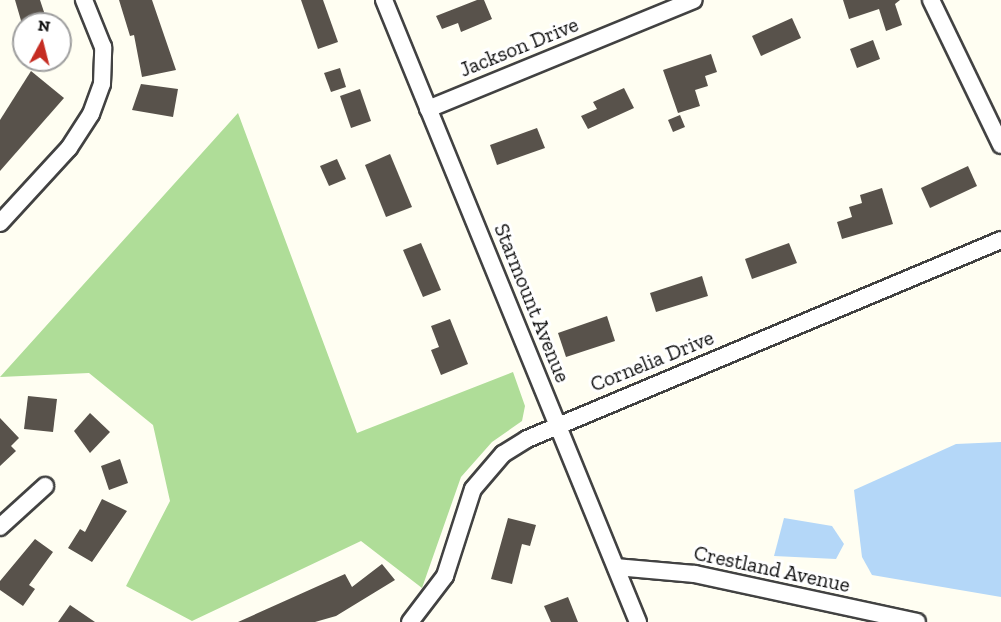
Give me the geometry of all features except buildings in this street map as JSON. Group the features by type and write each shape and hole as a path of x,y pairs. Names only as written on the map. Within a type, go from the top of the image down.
{"street":[{"path":"0,223 69,148 91,114 102,84 103,47 84,0"},
{"name":"Starmount Avenue","path":"384,0 638,622"},
{"name":"Jackson Drive","path":"428,109 694,0"},
{"path":"932,0 1001,145"},
{"name":"Cornelia Drive","path":"410,622 445,576 476,485 503,454 557,424 1001,240"},
{"path":"0,527 45,486"},
{"name":"Crestland Avenue","path":"616,567 694,574 917,622"}],"green space":[{"path":"238,113 357,433 513,372 525,406 522,421 492,442 461,477 422,588 361,541 192,621 126,586 170,501 153,425 89,373 0,377"}],"water":[{"path":"1001,442 1001,597 872,575 862,557 854,490 956,444"},
{"path":"784,518 832,526 844,544 836,559 774,556"}]}
